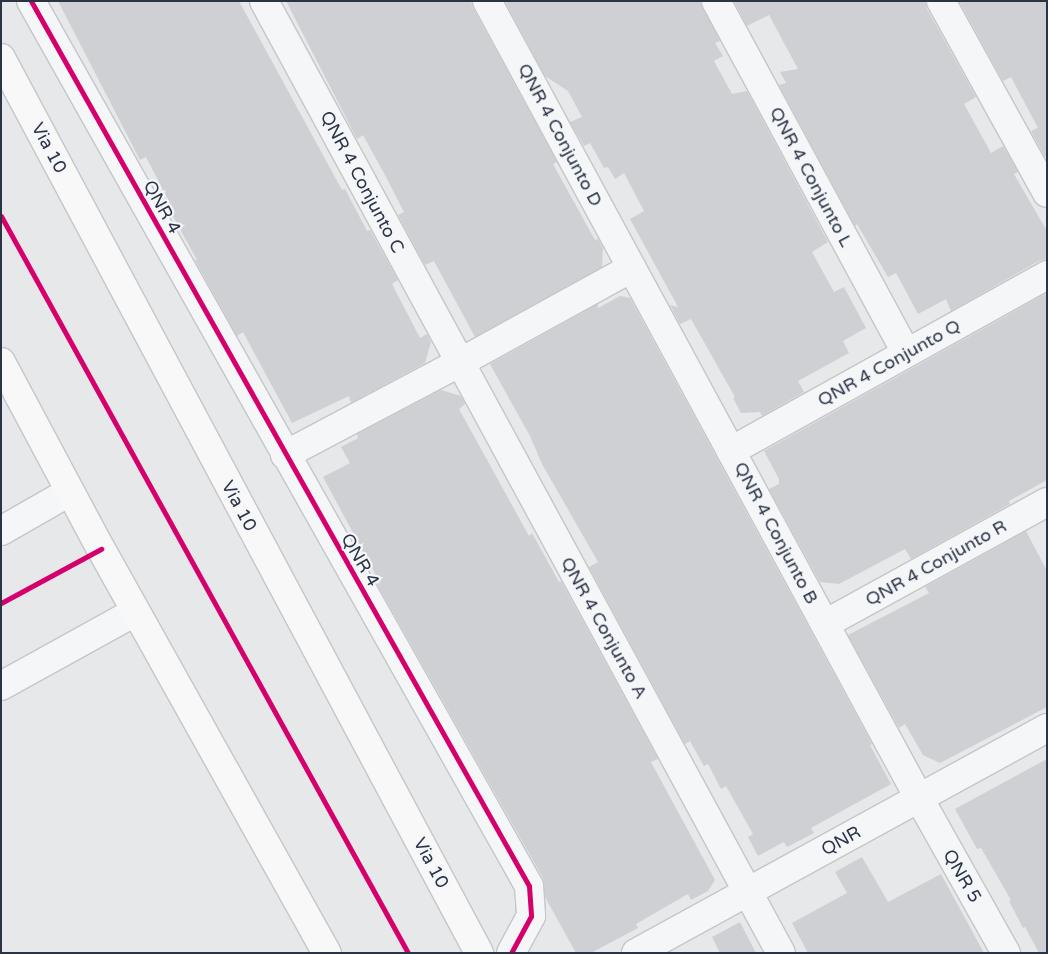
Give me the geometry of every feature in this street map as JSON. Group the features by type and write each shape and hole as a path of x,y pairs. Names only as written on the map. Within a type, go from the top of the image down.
{"main road":[{"name":"Via 10","path":"1,58 479,953"},
{"path":"1,362 135,612 327,953"}],"street":[{"name":"QNR 4","path":"31,1 529,886 531,916 511,953"},
{"name":"QNR 4 Conjunto C","path":"264,1 459,364"},
{"name":"QNR 4 Conjunto D","path":"487,1 632,268"},
{"name":"QNR 4 Conjunto L","path":"716,1 906,353"},
{"path":"941,1 1047,193"},
{"path":"285,455 459,364 632,268"},
{"name":"QNR 4 Conjunto B","path":"632,268 919,798"},
{"name":"QNR 4 Conjunto Q","path":"731,451 1047,275"},
{"name":"QNR 4 Conjunto A","path":"459,364 781,953"},
{"path":"1,531 69,492"},
{"name":"QNR 4 Conjunto R","path":"825,624 1047,502"},
{"path":"1,686 135,612"},
{"name":"QNR","path":"636,953 1047,728"},
{"name":"QNR 5","path":"919,798 1006,953"}],"building":[{"path":"58,1 239,1 342,190 345,189 367,231 370,230 398,280 392,284 420,338 427,334 431,342 425,363 351,403 349,396 292,423 243,332 237,336 169,209 172,207 146,157 140,160"},
{"path":"286,1 471,1 473,8 557,162 553,164 595,240 598,239 603,248 602,267 475,337 434,261 425,265 398,215 404,212 385,175 363,135 357,139"},
{"path":"505,1 700,1 720,41 715,43 723,56 714,61 732,94 747,91 828,242 812,252 834,292 844,287 866,328 843,341 849,353 798,381 804,392 762,416 760,412 741,413 733,398 735,397 691,319 680,324 670,305 678,307 630,219 644,211 624,173 615,179 608,167 604,168 590,143 584,146 570,122 582,117 568,91 545,76"},
{"path":"734,1 925,1 927,9 976,97 964,104 991,153 1003,146 1018,172 1014,174 1047,231 1047,259 1039,261 951,311 946,299 918,314 896,273 888,277 857,224 855,226 779,85 786,83 780,72 798,69 769,15 747,26"},
{"path":"959,1 1047,1 1047,156 1045,157 1031,131 1038,128 1011,77 1003,81"},
{"path":"1047,293 1047,480 1009,501 1010,504 911,559 905,549 839,584 820,582 769,489 779,484 779,479 764,451"},
{"path":"620,296 630,298 872,744 870,745 891,784 811,828 814,833 787,847 784,842 758,856 748,837 753,834 726,786 721,789 708,764 704,766 690,741 685,744 589,567 598,562 542,464 530,436 490,364 598,304 598,308"},
{"path":"441,390 461,396 465,404 459,409 529,536 532,533 559,582 561,581 658,759 651,762 715,880 708,891 691,900 688,894 636,924 638,928 591,953 576,953 545,897 543,878 377,584 380,583 323,477 350,463 341,447 358,438 357,434"},
{"path":"1026,531 1047,571 1047,707 940,763 923,755 905,724 899,728 848,635 929,593 925,587"},
{"path":"1047,759 1047,953 1039,953 1025,927 1023,928 1009,901 1011,900 981,848 977,849 955,809"},
{"path":"862,857 888,902 941,874 984,953 808,953 792,923 847,893 835,872"},
{"path":"740,922 756,953 720,953 712,937"}],"cycle path":[{"path":"31,1 529,886 531,916 511,953"},
{"path":"1,216 408,953"},
{"path":"1,603 101,549"}]}
